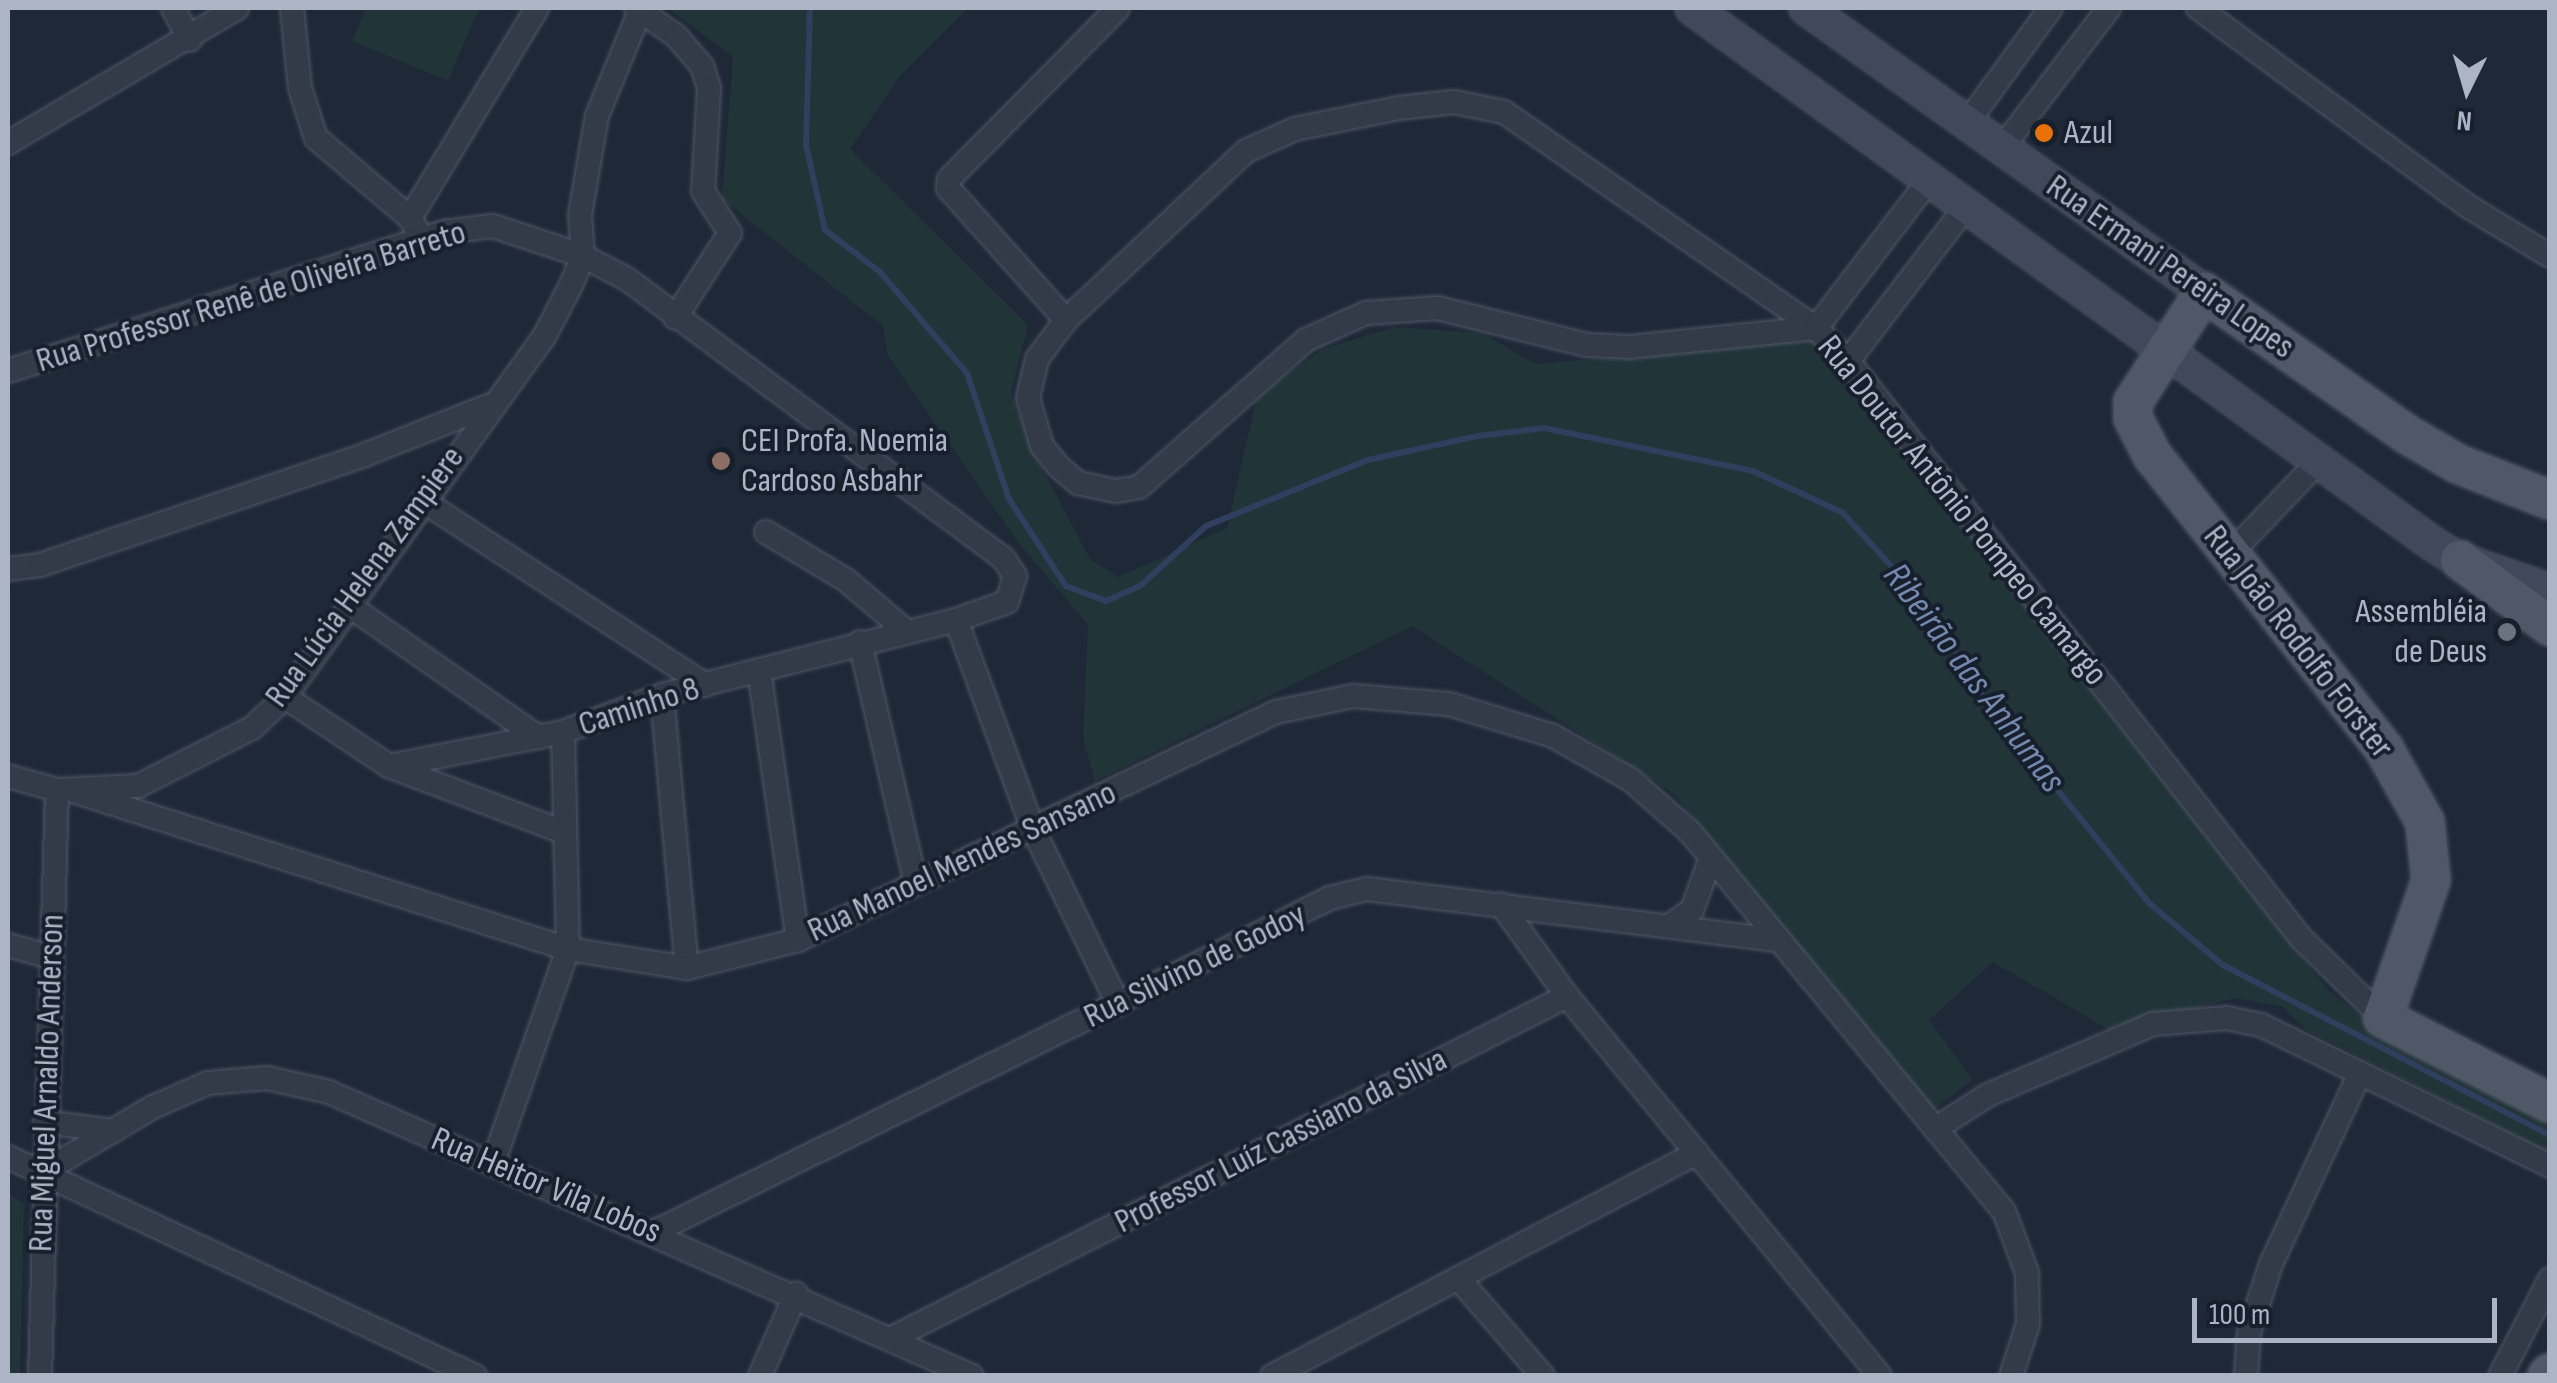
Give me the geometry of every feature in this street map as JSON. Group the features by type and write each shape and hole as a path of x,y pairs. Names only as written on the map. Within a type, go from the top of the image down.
{"main road":[{"name":"Rua João Rodolfo Forster","path":"2204,292 2163,348 2133,402 2133,418 2152,455 2384,749 2425,822 2430,880 2383,1018"},
{"name":"Rua Ermani Pereira Lopes","path":"2204,292 2408,435 2537,495"},
{"path":"2460,560 2550,626"},
{"name":"Rua Doutor Antônio Pompeo Camargo","path":"2383,1018 2550,1103"}],"street":[{"path":"173,8 190,40"},
{"path":"8,143 190,40 237,8"},
{"path":"292,8 300,88 316,138 410,218 422,239"},
{"path":"410,218 537,8"},
{"path":"1066,320 948,188 948,179 1118,8"},
{"path":"1692,8 1969,204 2317,463 2460,560 2550,591"},
{"name":"Rua Ermani Pereira Lopes","path":"1806,8 2204,292"},
{"path":"1968,123 2051,8"},
{"path":"2002,148 2109,8"},
{"path":"2198,8 2466,205 2550,256"},
{"path":"583,256 580,215 597,116 620,45 638,9 676,36 702,66 709,88 703,191 730,234 675,318"},
{"name":"Rua Doutor Antônio Pompeo Camargo","path":"1816,328 1630,347 1587,345 1437,308 1391,308 1306,340 1139,488 1098,490 1078,483 1042,446 1028,398 1031,375 1066,320 1246,151 1295,130 1454,102 1482,103 1547,137 1816,328 1848,360 2301,938 2383,1018"},
{"path":"1816,328 1930,178"},
{"path":"1848,360 1969,204"},
{"name":"Rua Professor Renê de Oliveira Barreto","path":"8,371 422,239 494,226 583,256 627,279 1003,558 1015,576 1007,602"},
{"name":"Rua Lúcia Helena Zampiere","path":"8,776 63,790 138,786 195,762 252,728 285,697 488,406 544,337 583,256"},
{"path":"8,569 40,565 349,460 488,406"},
{"path":"2231,553 2317,463"},
{"path":"423,501 705,685"},
{"path":"766,532 846,580 905,630"},
{"name":"Caminho 8","path":"389,766 563,732 662,696 905,630 956,620 1007,602"},
{"path":"351,606 538,737"},
{"path":"956,620 1033,829 1118,1004"},
{"path":"860,642 916,884"},
{"path":"759,670 798,940"},
{"path":"662,696 687,968"},
{"name":"Rua Manoel Mendes Sansano","path":"63,790 568,948 687,968 798,940 1276,712 1353,696 1449,704 1553,736 1631,780 1712,858 2004,1211 2027,1273 2028,1324 2011,1376"},
{"path":"285,697 389,766 564,832"},
{"path":"494,1163 568,948 563,732"},
{"name":"Rua Miguel Arnaldo Anderson","path":"40,1376 51,957 63,790"},
{"path":"1669,926 1692,910 1712,858"},
{"name":"Rua Silvino de Godoy","path":"654,1232 1348,894 1386,890 1778,940"},
{"path":"1500,904 1566,996 1880,1376"},
{"path":"8,945 51,957"},
{"name":"Professor Luíz Cassiano da Silva","path":"894,1338 1566,996"},
{"path":"1935,1129 1988,1095 2152,1024 2187,1018 2261,1024 2550,1166"},
{"path":"2246,1376 2249,1332 2271,1264 2360,1073"},
{"name":"Rua Heitor Vila Lobos","path":"43,1172 112,1130 208,1084 267,1078 330,1092 796,1294 972,1376"},
{"path":"45,1122 112,1130"},
{"path":"1272,1376 1697,1154"},
{"path":"8,1157 475,1376"},
{"path":"1458,1278 1543,1376"},
{"path":"760,1376 796,1294"},
{"path":"2500,1376 2547,1296"}],"green space":[{"path":"366,8 479,8 448,81 352,41"},
{"path":"668,8 968,8 901,75 850,149 1028,325 1011,393 1031,447 1090,559 1118,577 1227,528 1257,396 1323,349 1394,327 1482,333 1535,364 1814,340 2329,991 2356,1012 2549,1118 2549,1152 2305,1029 2283,1007 2236,998 2108,1029 1993,962 1929,1020 1973,1080 1930,1112 1673,793 1412,626 1095,781 1083,738 1088,625 1018,542 888,356 883,326 722,199 733,57"},
{"path":"8,1193 24,1204 20,1375 8,1375"}],"waterway":[{"name":"Ribeirão das Anhumas","path":"810,8 806,145 825,230 880,272 967,373 1009,499 1066,586 1106,601 1140,586 1206,526 1368,460 1478,436 1544,428 1753,471 1843,513 1930,609 1983,698 2149,903 2223,965 2550,1135"}],"place":[{"name":"Azul","path":"2044,133"},
{"name":"CEI Profa. Noemia Cardoso Asbahr","path":"721,461"},
{"name":"Assembléia de Deus","path":"2507,632"}]}
